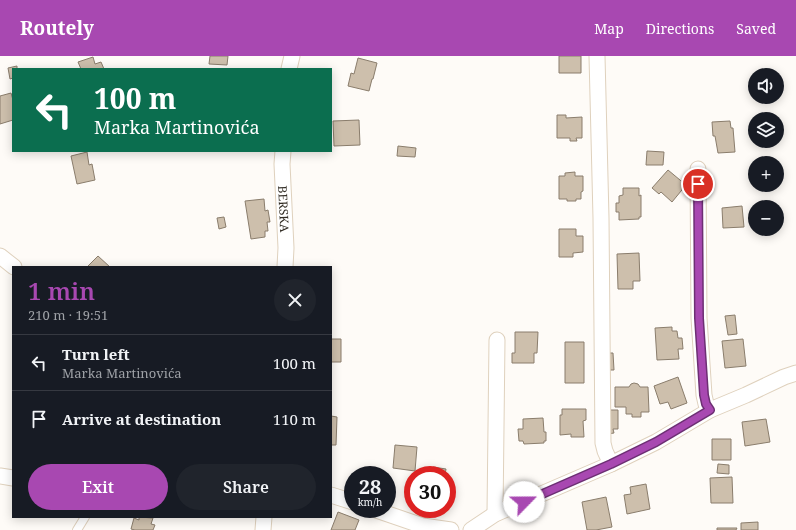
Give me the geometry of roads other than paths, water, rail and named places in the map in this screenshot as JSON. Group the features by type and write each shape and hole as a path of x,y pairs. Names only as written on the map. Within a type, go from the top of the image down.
{"street":[{"path":"290,68 292,56"},
{"path":"597,56 601,218 603,443 605,452 611,464"},
{"name":"BERSKA","path":"283,152 282,164 286,248 285,266"},
{"path":"702,166 699,318 704,395 706,404 710,410"},
{"path":"0,256 13,266"},
{"path":"495,514 496,340"},
{"path":"471,530 495,514 611,464 656,442 710,410 746,395 784,376 796,373"},
{"path":"0,476 12,478"},
{"path":"332,495 344,499"},
{"path":"396,517 423,526 451,530"},
{"path":"263,530 264,518"}],"lane":[{"path":"77,530 84,518"}]}
